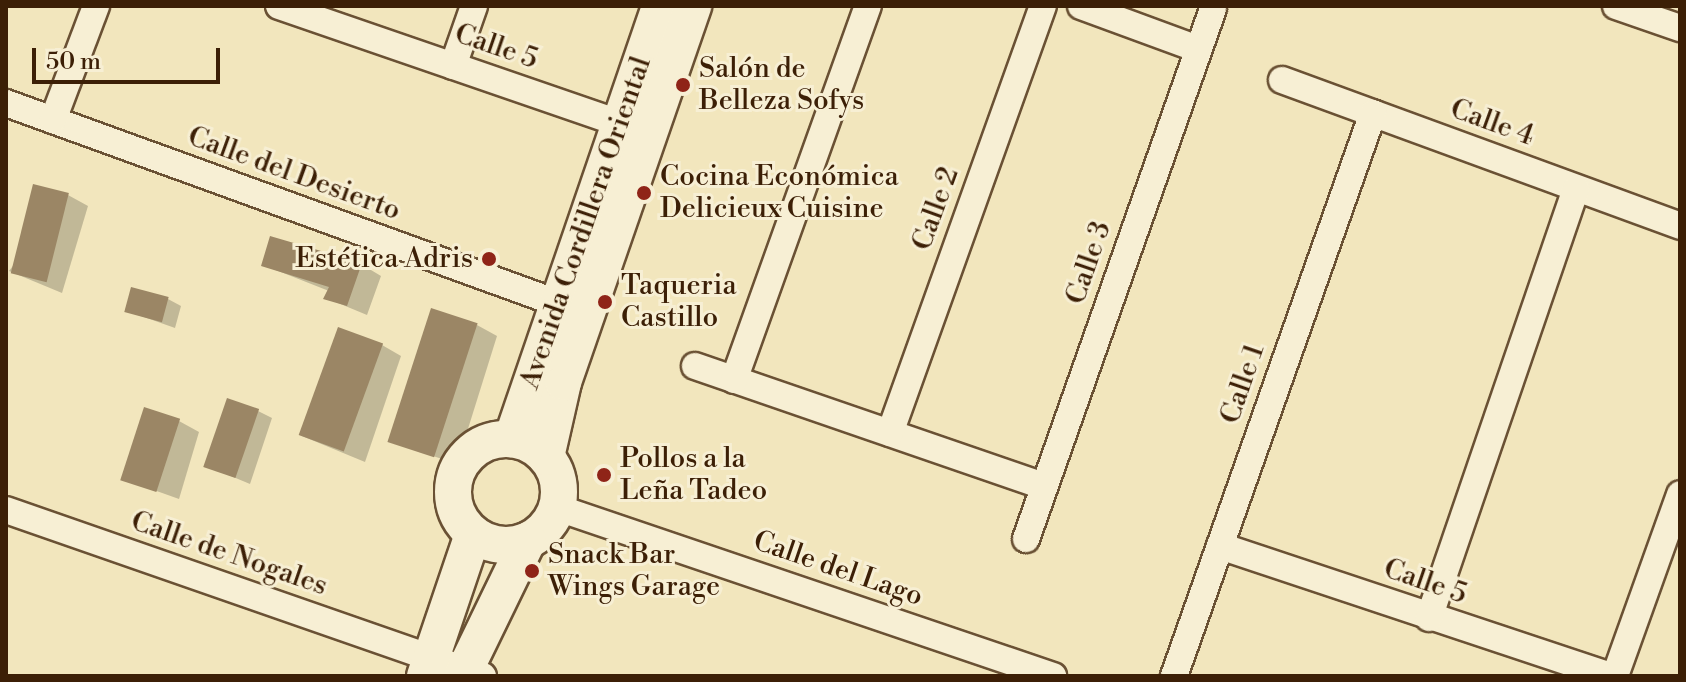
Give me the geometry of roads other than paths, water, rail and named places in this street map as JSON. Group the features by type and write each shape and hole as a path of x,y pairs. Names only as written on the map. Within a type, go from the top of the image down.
{"street":[{"path":"53,120 96,6"},
{"path":"453,66 474,6"},
{"name":"Avenida Cordillera Oriental","path":"546,457 563,382 633,128 660,6"},
{"name":"Avenida Cordillera Oriental","path":"512,439 560,304 633,128 693,6"},
{"path":"734,380 868,6"},
{"name":"Calle 2","path":"890,433 1043,6"},
{"path":"1081,6 1198,49"},
{"name":"Calle 5","path":"285,7 633,128"},
{"path":"1630,8 1680,28"},
{"name":"Calle 3","path":"1026,539 1213,9"},
{"name":"Calle 4","path":"1282,80 1680,226"},
{"name":"Calle del Desierto","path":"6,103 560,304"},
{"name":"Calle 1","path":"1174,676 1373,113"},
{"path":"1429,618 1576,188"},
{"path":"695,366 1044,486"},
{"path":"453,671 528,540 558,508 546,457 512,439 475,448 453,481 460,519 473,534 500,544 528,540"},
{"path":"1612,676 1680,494"},
{"name":"Calle del Lago","path":"558,508 1040,674"},
{"name":"Calle de Nogales","path":"6,510 453,671"},
{"path":"453,671 473,534"},
{"name":"Calle 5","path":"1220,546 1429,618 1612,676"}],"place":[{"name":"Salón de Belleza Sofys","path":"683,85"},
{"name":"Cocina Económica Delicieux Cuisine","path":"644,193"},
{"name":"Estética Adris","path":"489,259"},
{"name":"Taqueria Castillo","path":"605,302"},
{"name":"Pollos a la Leña Tadeo","path":"604,475"},
{"name":"Snack Bar Wings Garage","path":"532,571"}]}
